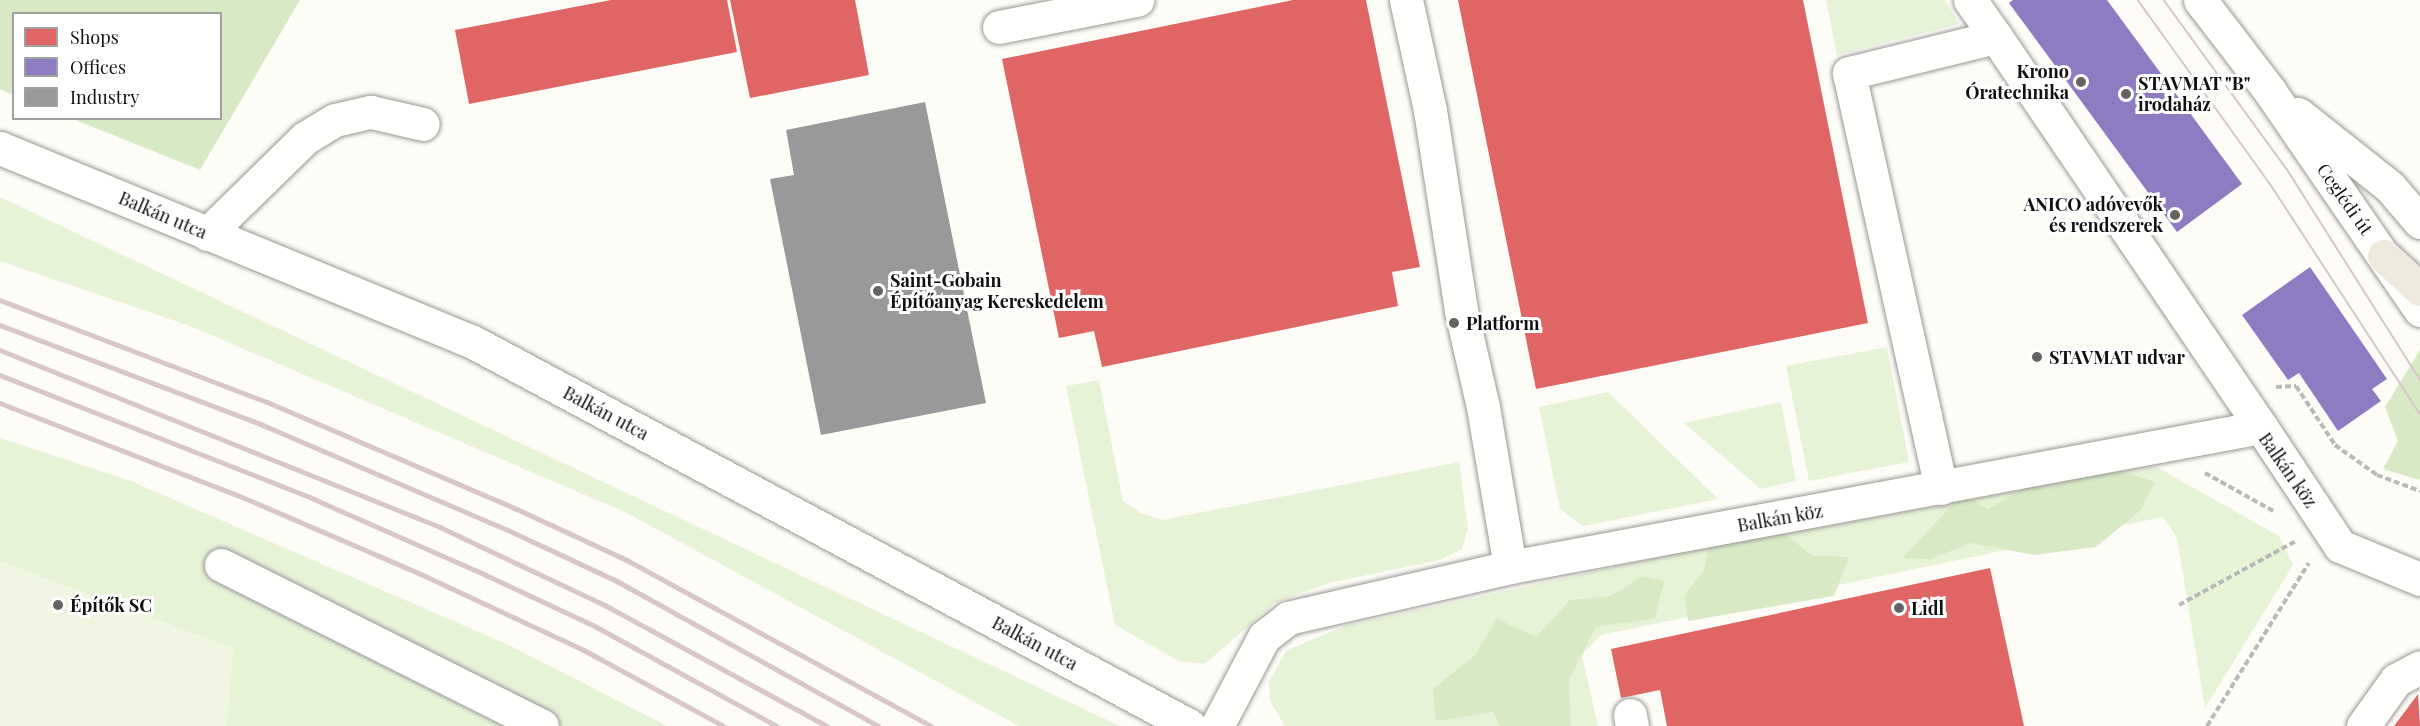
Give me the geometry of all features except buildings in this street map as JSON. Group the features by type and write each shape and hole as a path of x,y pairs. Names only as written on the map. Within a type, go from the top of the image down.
{"main road":[{"path":"2384,256 2420,289"}],"street":[{"path":"999,27 1137,0"},
{"path":"1406,0 1430,110 1461,311 1483,407 1510,567"},
{"path":"1970,0 2261,427"},
{"name":"Ceglédi út","path":"2200,0 2269,90 2420,310"},
{"path":"1941,488 1849,73 1996,38"},
{"name":"Ceglédi út","path":"2269,90 2390,188 2420,222"},
{"path":"207,234 305,138 335,120 371,112 423,124"},
{"name":"Balkán utca","path":"0,148 473,342 1190,726"},
{"name":"Balkán köz","path":"1217,726 1264,637 1288,618 1510,567 2261,427 2332,543"},
{"path":"2332,543 2420,579"},
{"path":"220,565 542,726"},
{"path":"2363,726 2396,680 2420,668"}],"path":[{"path":"2155,445 2280,515"},
{"path":"2179,605 2312,533 2332,543 2208,726"}],"green space":[{"path":"0,0 300,0 200,170 75,120 222,120 222,12 12,12 12,95 0,89"},
{"path":"1826,0 1945,0 1959,24 1837,55"},
{"path":"0,197 1120,726 1019,726 625,512 190,326 0,261"},
{"path":"1887,347 1909,462 1809,481 1786,366"},
{"path":"2420,350 2420,480 2383,469 2398,441 2385,407"},
{"path":"1099,380 1123,501 1141,513 1162,520 1459,462 1468,528 1462,549 1440,560 1329,583 1274,603 1205,664 1179,661 1115,625 1066,386"},
{"path":"1608,392 1718,499 1583,526 1560,509 1539,407"},
{"path":"1781,402 1796,481 1761,489 1684,423"},
{"path":"0,438 131,481 511,646 667,726 0,726"},
{"path":"2105,466 2155,482 2141,510 2096,547 2034,555 1972,543 1930,559 1902,558 1964,493 1987,509 2046,476"},
{"path":"2155,466 2279,536 2293,565 2205,708 2177,538 2163,517 1601,635 1582,655 1598,726 1285,726 1270,701 1269,681 1287,650 1348,625 1680,553"},
{"path":"1781,531 1813,556 1849,557 1834,596 1688,621 1684,596 1704,570 1710,540"},
{"name":"Építők SC","path":"0,561 233,648 227,726 0,726"},
{"path":"1643,576 1664,581 1655,618 1596,627 1569,680 1571,726 1500,726 1493,712 1436,721 1433,689 1475,655 1497,619 1536,637 1570,600 1611,596"}],"tram line":[{"path":"2138,0 2269,182 2420,414"},
{"path":"2164,0 2287,169 2420,379"}],"railway":[{"path":"0,300 272,404 517,509 627,560 931,726"},
{"path":"0,325 263,425 506,529 617,581 879,726"},
{"path":"0,350 440,527 605,605 827,726"},
{"path":"0,375 314,499 486,575 595,626 777,726"},
{"path":"0,403 240,496 421,574 584,650 724,726"}],"place":[{"name":"Krono Óratechnika","path":"2081,82"},
{"name":"STAVMAT \"B\" irodaház","path":"2126,94"},
{"name":"ANICO adóvevők és rendszerek","path":"2175,215"},
{"name":"Saint-Gobain Építőanyag Kereskedelem","path":"878,291"},
{"name":"Platform","path":"1454,323"},
{"name":"STAVMAT udvar","path":"2037,357"},
{"name":"Építők SC","path":"58,605"},
{"name":"Lidl","path":"1899,608"}]}
